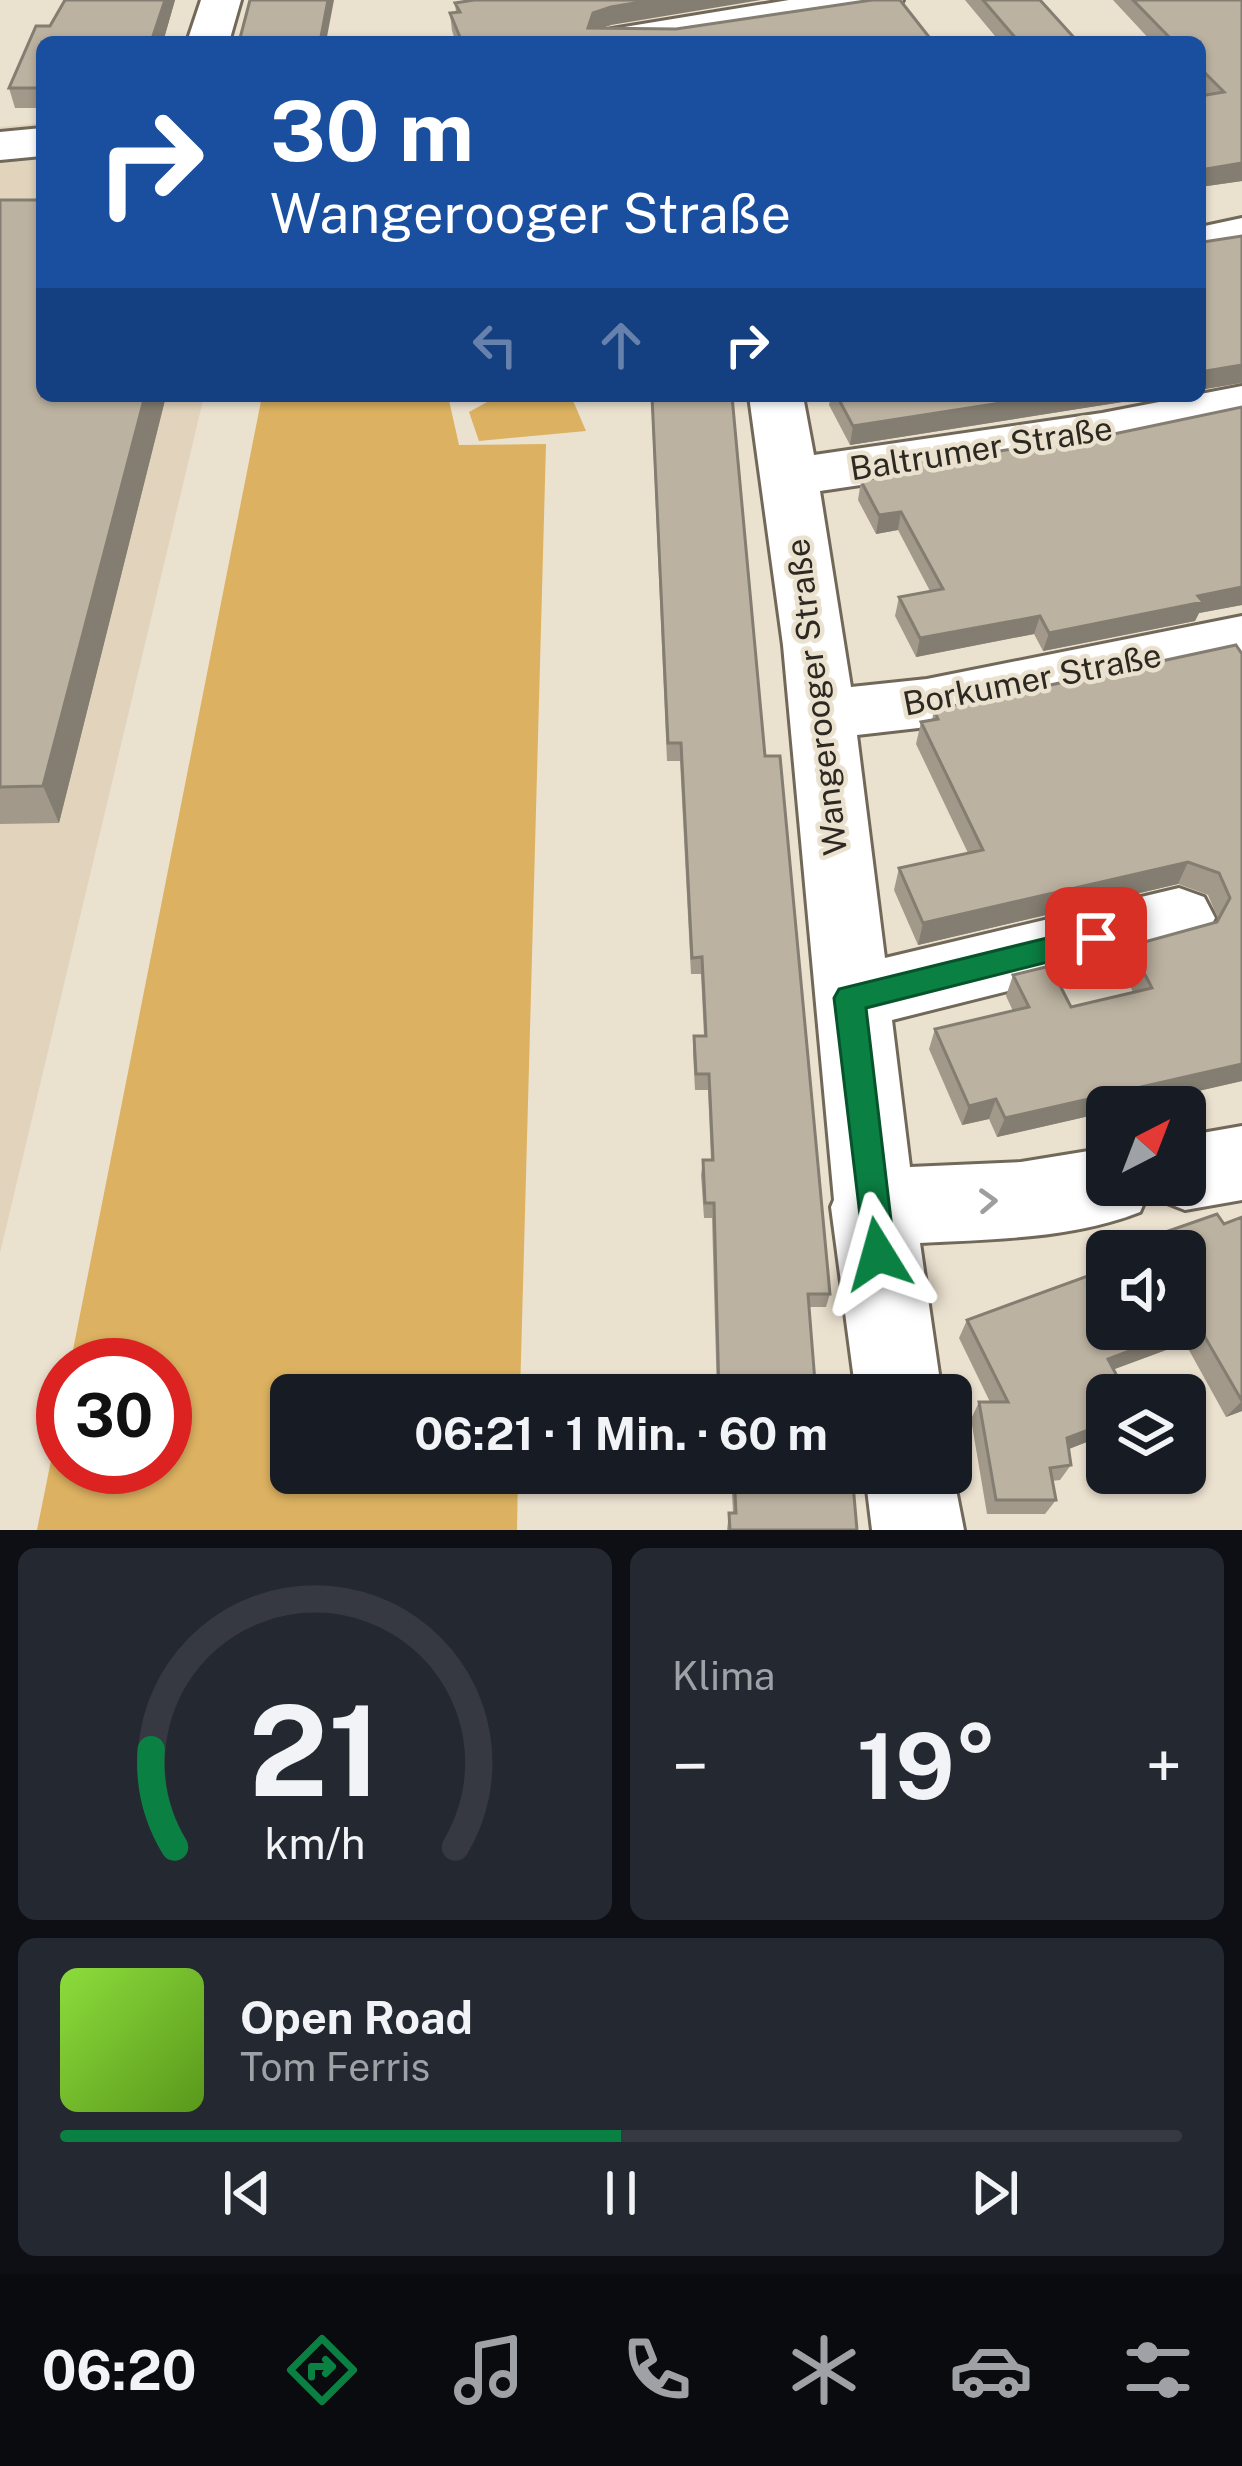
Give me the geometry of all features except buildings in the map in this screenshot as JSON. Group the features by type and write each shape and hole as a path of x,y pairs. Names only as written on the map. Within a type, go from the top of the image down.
{"street":[{"path":"210,36 220,0"},
{"path":"642,36 883,0"},
{"path":"0,146 36,143"},
{"path":"1206,241 1242,233"},
{"name":"Wangerooger Straße","path":"777,402 791,477 871,1207 896,1374"},
{"name":"Baltrumer Straße","path":"791,477 1102,431 1242,403"},
{"name":"Borkumer Straße","path":"820,715 927,703 1242,638"},
{"path":"850,998 1179,918"},
{"path":"1206,1169 1242,1163"},
{"path":"871,1207 1021,1200 1086,1189"},
{"path":"913,1494 918,1530"}],"shaded area":[{"path":"36,124 36,402 203,402 0,1253 0,127"},
{"path":"261,402 449,402 459,445 546,444 521,1374 270,1374 270,1494 518,1494 517,1530 37,1530 44,1494 192,1494 192,1338 75,1338"},
{"path":"487,402 574,402 586,431 479,441 469,412"}],"route":[{"path":"878,1254 850,998 1096,938"}]}
